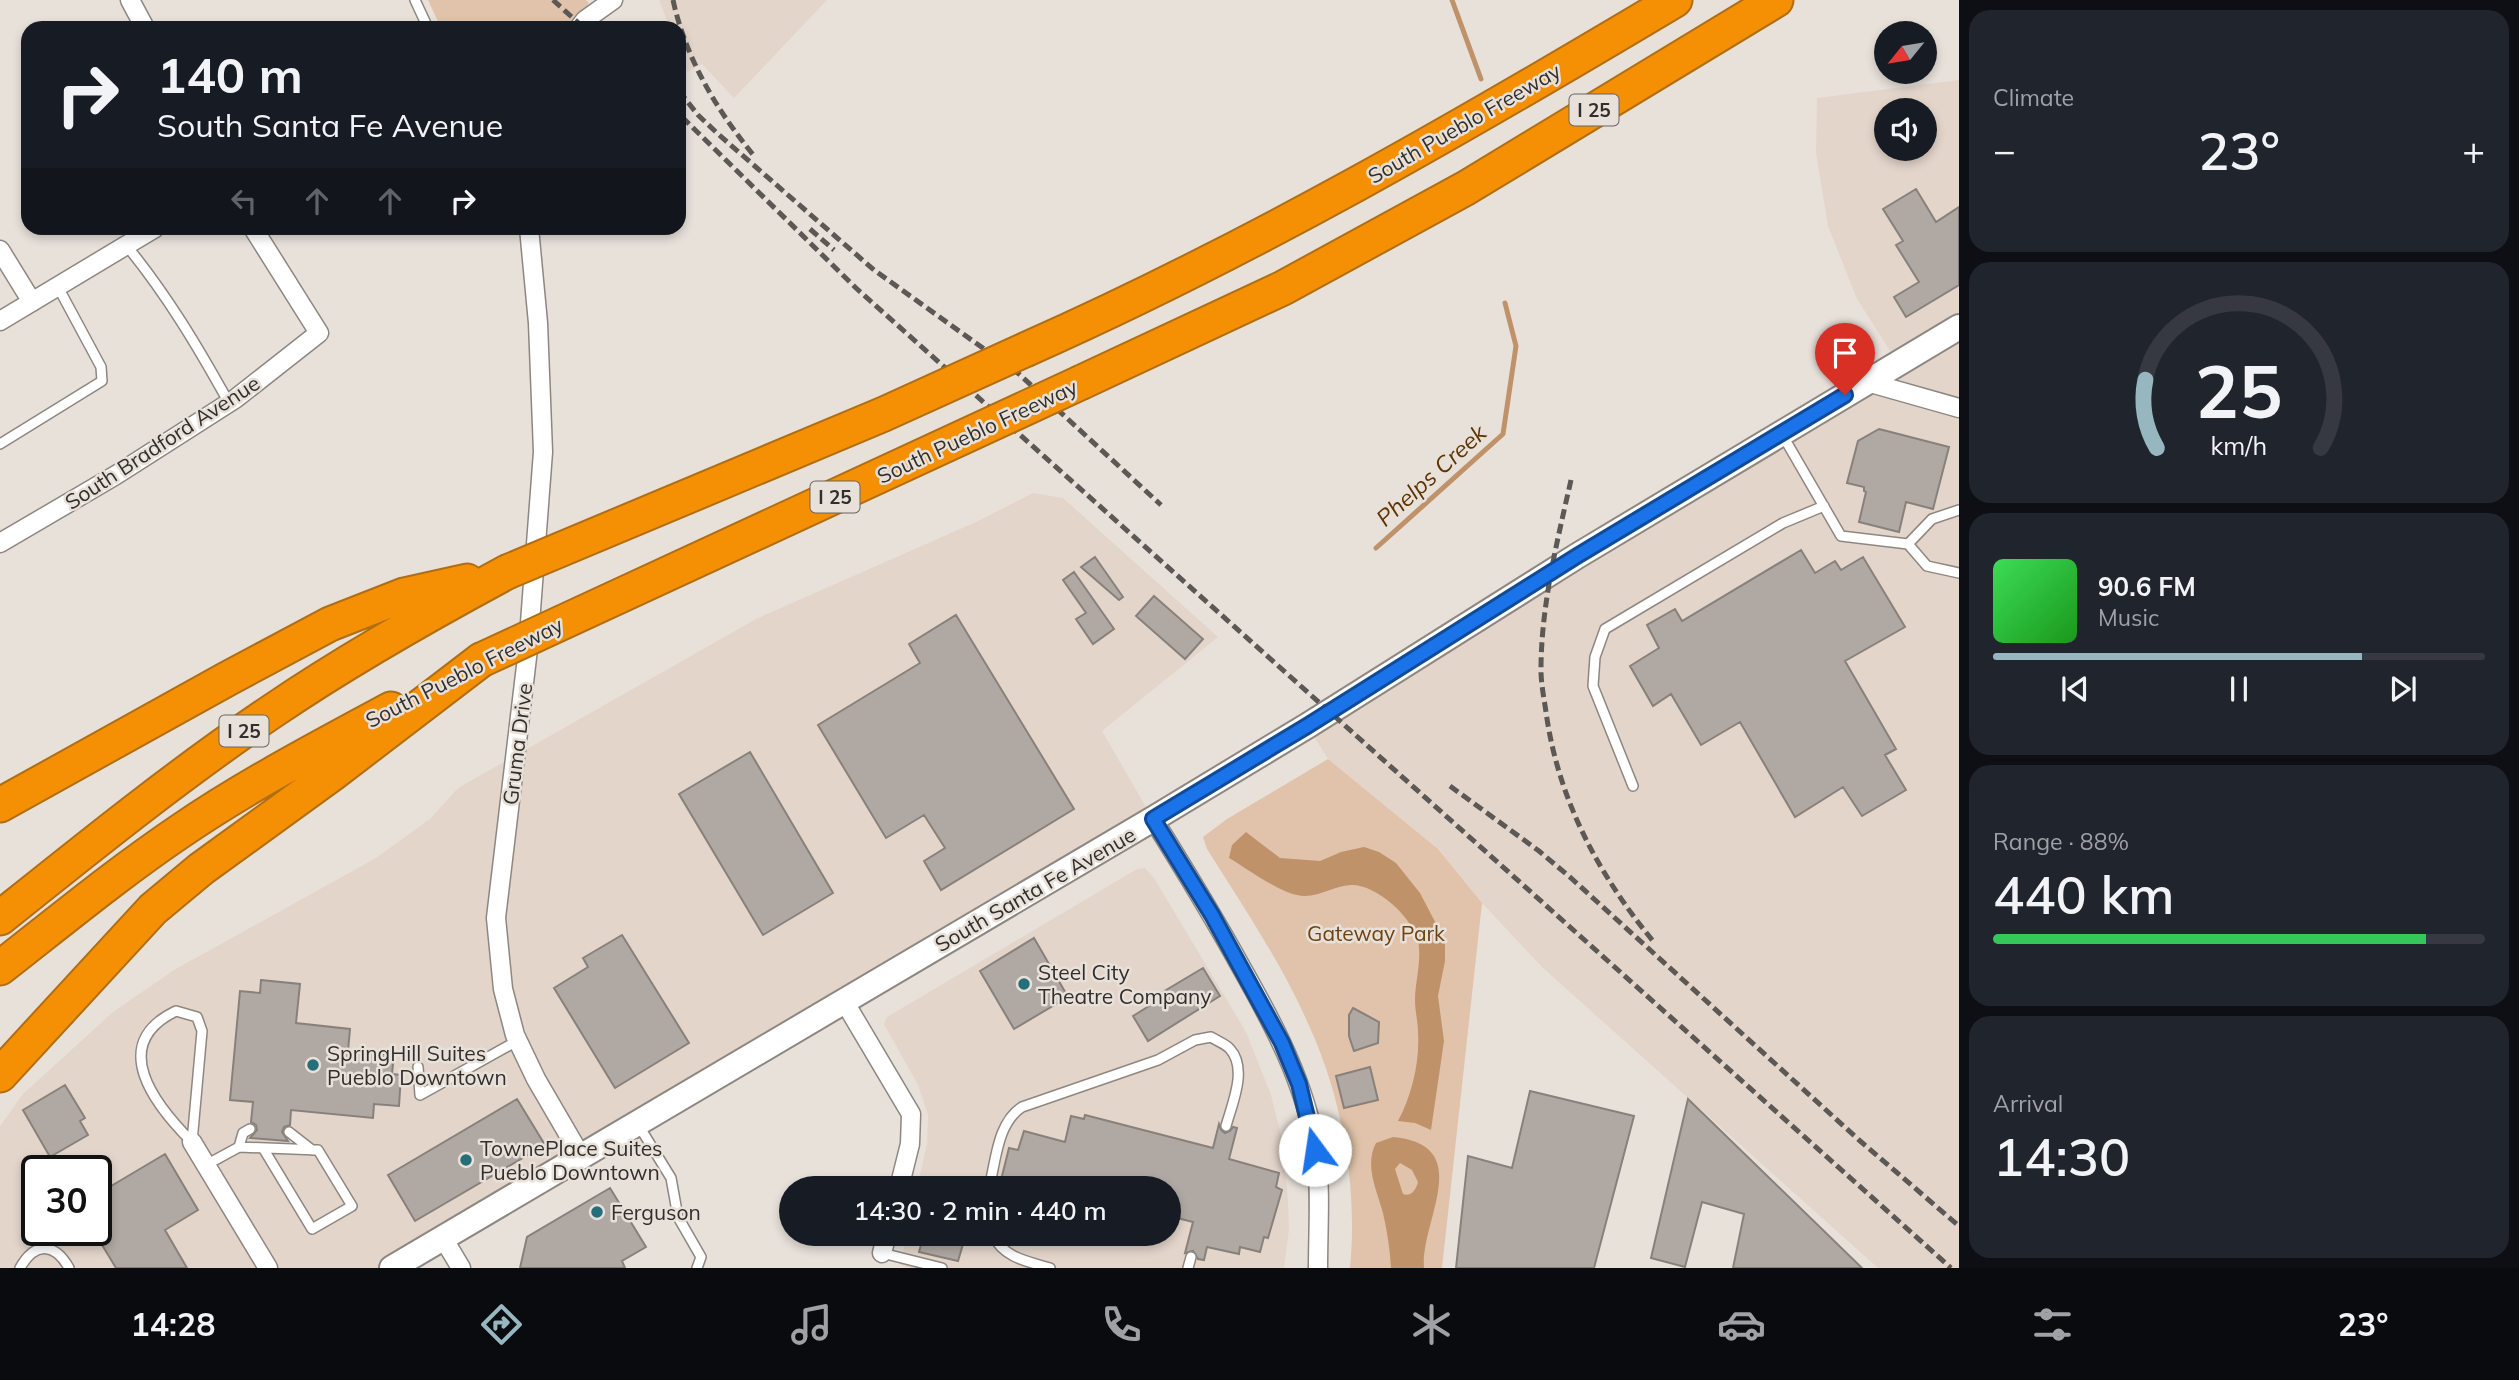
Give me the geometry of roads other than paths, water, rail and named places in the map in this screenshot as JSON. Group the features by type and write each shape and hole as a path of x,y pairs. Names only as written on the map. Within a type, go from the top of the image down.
{"highway":[{"name":"South Pueblo Freeway","path":"0,918 160,791 274,709 402,629 507,572 884,414 1124,306 1259,238 1496,107 1675,0"},
{"name":"South Pueblo Freeway","path":"0,968 117,876 180,831 283,766 481,660 1283,288 1466,188 1776,0"},
{"path":"0,805 330,624 404,595 507,572"},
{"path":"0,1075 153,909 201,869 332,774 481,660"}],"main road":[{"name":"South Santa Fe Avenue","path":"392,1268 1153,819 1307,726 1577,556 1959,327"}],"street":[{"path":"130,0 141,21"},
{"path":"584,21 613,0"},
{"path":"0,321 143,235"},
{"name":"South Bradford Avenue","path":"0,543 116,475 229,403 319,333 257,235"},
{"name":"Gruma Drive","path":"530,235 538,323 543,452 528,649 496,918 502,989 517,1041 582,1158"},
{"path":"0,250 32,302"},
{"path":"1867,383 1959,408"},
{"path":"1153,819 1261,1002 1299,1084 1315,1150 1319,1208 1318,1268"},
{"path":"844,1001 911,1114 910,1144 902,1176"},
{"path":"192,1142 268,1268"},
{"path":"443,1238 461,1268"},
{"path":"882,1253 884,1246"}],"lane":[{"path":"415,0 425,21"},
{"path":"126,245 154,279 187,327 229,403"},
{"path":"0,444 102,381 101,367 58,287"},
{"path":"1782,434 1841,536 1908,544 1927,566 1959,573"},
{"path":"1633,786 1593,686 1595,657 1605,629 1783,523 1824,506"},
{"path":"1908,544 1932,519 1959,510"},
{"path":"176,1011 197,1017 202,1031 192,1142 168,1118 147,1084 140,1063 143,1045 151,1030 164,1017 176,1011"},
{"path":"992,1176 1004,1127 1012,1113 1022,1107 1157,1059 1195,1040 1211,1037 1230,1048 1238,1061 1239,1074 1226,1126"},
{"path":"418,1067 420,1095 517,1041"},
{"path":"638,1124 671,1178 678,1217 701,1257 697,1268"},
{"path":"239,1147 243,1133 250,1129"},
{"path":"289,1132 312,1150"},
{"path":"206,1165 239,1147 318,1150 352,1206 312,1229 263,1148"},
{"path":"1000,1246 1012,1257 1050,1268"},
{"path":"20,1268 32,1255 44,1248 53,1249 62,1255 69,1268"},
{"path":"882,1253 942,1268"},
{"path":"1188,1268 1191,1257"}],"waterway":[{"name":"Phelps Creek","path":"1452,0 1481,79"},
{"name":"Phelps Creek","path":"1376,548 1503,434 1516,346 1505,303"}],"railway":[{"path":"553,0 576,21"},
{"path":"673,0 679,21"},
{"path":"686,43 716,103 755,157"},
{"path":"686,100 718,134 874,270 1019,374 1161,505"},
{"path":"686,121 856,288 1951,1268"},
{"path":"810,229 834,250"},
{"path":"1571,480 1544,622 1541,675 1546,712 1560,775 1583,834 1615,889 1653,941"},
{"path":"1450,786 1539,851 1571,878 1859,1140 1959,1226"}],"place":[{"name":"Steel City Theatre Company","path":"1024,984"},
{"name":"SpringHill Suites Pueblo Downtown","path":"313,1065"},
{"name":"TownePlace Suites Pueblo Downtown","path":"466,1160"},
{"name":"Ferguson","path":"597,1212"}],"park label":[{"name":"Gateway Park","path":"1376,933"}]}
